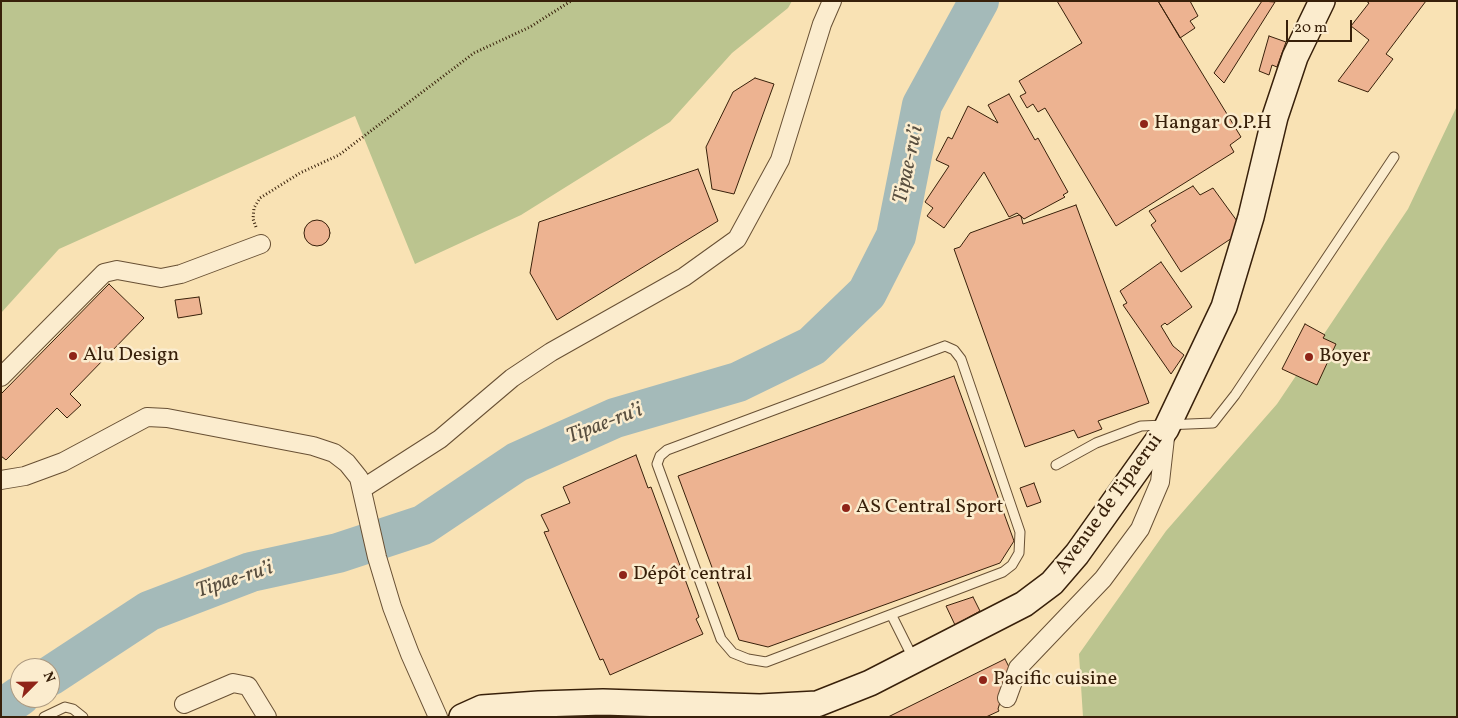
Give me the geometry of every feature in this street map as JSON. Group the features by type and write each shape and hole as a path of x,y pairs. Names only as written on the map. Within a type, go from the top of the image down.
{"main road":[{"name":"Avenue de Tipaerui","path":"462,717 482,708 539,704 603,702 760,707 817,704 870,683 1024,604 1052,584 1078,554 1167,426 1224,307 1251,217 1275,117 1295,57 1322,1"}],"street":[{"path":"362,489 440,439 512,378 551,352 684,277 737,239 780,160 822,24 832,1"},
{"path":"1,377 104,273 117,270 161,278 181,274 261,244"},
{"path":"1,480 25,476 63,462 147,417 167,418 314,446 334,453 347,463 359,478 377,557 410,654 438,717"},
{"path":"1007,698 1018,668 1103,579 1140,530 1160,482 1167,426"},
{"path":"184,704 232,683 248,686 267,717"}],"lane":[{"path":"1056,465 1096,443 1141,426 1213,423 1235,395 1394,157"},
{"path":"945,346 954,350 961,358 1020,532 1019,552 1012,565 1003,572 892,616 766,662 748,659 734,653 720,639 657,464 660,456 667,450 945,346"},
{"path":"892,616 914,660"},
{"path":"44,717 65,707 73,709 83,717"}],"path":[{"path":"261,244 253,218 254,208 260,198 300,173 339,155 474,53 530,27 571,1"}],"green space":[{"path":"1,1 792,1 788,8 732,53 670,122 521,215 415,264 355,116 59,249 1,313"},
{"path":"1457,106 1457,717 1083,717 1079,654 1166,531 1277,404 1408,209"}],"building":[{"name":"Hangar O.P.H","path":"1057,1 1158,1 1241,137 1230,145 1234,152 1116,226 1045,108 1038,112 1033,104 1027,108 1020,96 1026,93 1019,81 1082,43"},
{"path":"1158,1 1190,1 1198,16 1190,21 1195,28 1180,38"},
{"path":"1262,1 1275,2 1224,83 1214,73"},
{"path":"1366,1 1426,1 1386,54 1393,59 1368,92 1338,81 1369,40 1351,26 1369,3"},
{"path":"1269,36 1286,42 1277,67 1272,65 1269,75 1259,71"},
{"path":"755,78 774,84 734,194 712,189 706,147 733,92"},
{"path":"1009,94 1035,140 1038,138 1068,192 1063,195 1065,197 1024,219 1017,213 1009,217 984,172 944,228 927,216 933,208 925,202 949,166 936,160 948,137 952,139 968,106 998,123 988,105"},
{"path":"698,169 718,221 557,320 530,273 539,222"},
{"path":"1193,186 1200,195 1213,188 1237,221 1232,238 1181,272 1151,225 1156,221 1149,211"},
{"name":"AS Central Sport","path":"1076,205 1149,403 1098,421 1102,429 1078,438 1074,430 1025,447 954,249 960,247 970,233 1019,215 1023,224"},
{"path":"317,220 326,224 330,233 326,242 317,246 308,242 304,233 308,224"},
{"path":"1161,262 1192,307 1167,325 1165,323 1161,326 1173,346 1184,355 1171,374 1123,305 1127,303 1120,291"},
{"name":"Alu Design","path":"109,284 144,318 70,394 81,405 67,418 57,408 6,460 1,456 1,394"},
{"path":"199,297 202,314 178,318 175,300"},
{"name":"Boyer","path":"1305,324 1325,335 1323,338 1336,344 1317,385 1282,369"},
{"name":"AS Central Sport","path":"954,376 1014,541 1000,563 768,647 739,640 678,476"},
{"name":"Dépôt central","path":"636,455 648,488 651,487 699,617 696,619 703,634 610,675 603,659 600,660 544,532 549,531 541,515 570,503 563,487"},
{"path":"1034,483 1041,502 1027,507 1020,488"},
{"path":"973,597 980,611 955,625 946,606"},
{"name":"Pacific cuisine","path":"1005,659 1010,669 999,711 986,717 888,717"}],"waterway":[{"name":"Tipae-ru’i","path":"60,669 149,611 251,572 338,553 423,525 517,462 615,418 738,382 812,346 867,293 896,236 922,105 979,1"},
{"name":"Tipae-ru’i","path":"1,709 10,703"}],"place":[{"name":"Hangar O.P.H","path":"1144,124"},
{"name":"Alu Design","path":"73,356"},
{"name":"Boyer","path":"1309,357"},
{"name":"AS Central Sport","path":"846,508"},
{"name":"Dépôt central","path":"623,575"},
{"name":"Pacific cuisine","path":"983,680"}]}
